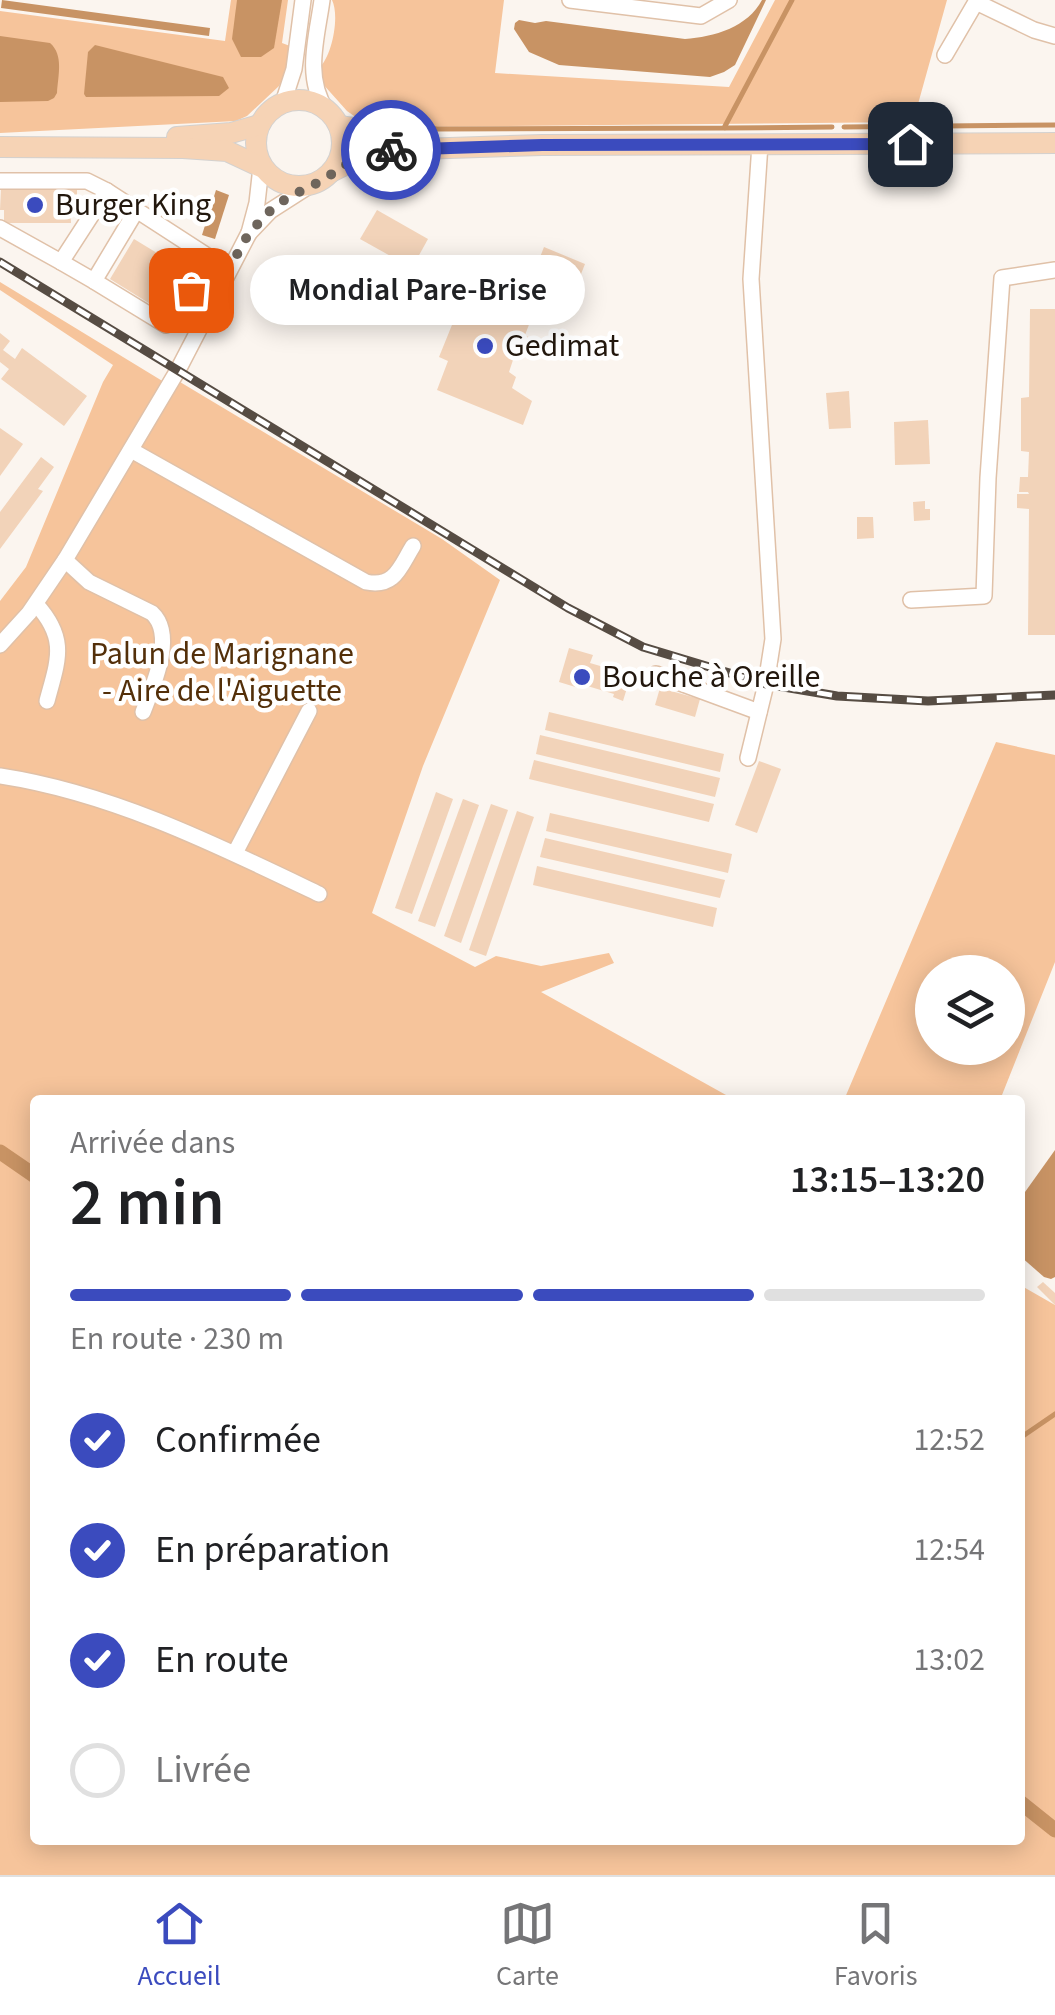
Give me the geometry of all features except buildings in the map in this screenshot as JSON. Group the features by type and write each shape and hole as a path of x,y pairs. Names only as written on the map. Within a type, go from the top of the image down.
{"main road":[{"path":"542,145 413,138 332,118 305,100 273,108 259,125 255,139 256,153 270,177 296,187 321,181 368,154 389,150 542,145 1055,143"},
{"path":"332,118 342,150 332,172"},
{"path":"62,146 231,133 259,125"},
{"path":"0,147 227,151 262,167"}],"street":[{"path":"283,103 294,69 304,0"},
{"path":"322,0 312,75 316,94 332,118"},
{"path":"570,0 701,16 729,0"},
{"path":"945,55 976,2 1055,36"},
{"path":"748,758 773,639 751,279 760,144"},
{"path":"0,645 36,604 65,560 178,370 249,233 262,167"},
{"path":"0,181 87,181 230,267"},
{"path":"249,233 270,211 309,186"},
{"path":"61,262 107,191"},
{"path":"94,282 136,211"},
{"path":"0,228 166,326 212,259"},
{"path":"911,600 984,596 1002,278 1055,270"},
{"path":"131,450 366,582 386,583 394,577 413,546"},
{"path":"65,560 89,582 159,620 163,638 156,676 143,712"},
{"path":"36,604 54,630 59,650 47,701"},
{"path":"656,674 759,712"},
{"path":"235,853 308,712"},
{"path":"0,776 109,803 235,853 318,894"}],"green space":[{"path":"231,0 288,0 282,43 290,46 285,75 279,86 247,116 236,121 0,133 0,11 225,41"},
{"path":"332,0 504,0 495,73 729,87 775,0 947,0 913,122 405,127 364,123 347,111 322,83 319,68 328,55 335,26"},
{"name":"Palun de Marignane - Aire de l'Aiguette","path":"0,282 164,382 180,382 442,539 500,580 423,766 372,913 475,967 496,956 541,966 609,953 614,963 541,992 726,1095 30,1095 30,1845 1025,1845 1025,1288 1055,1305 1055,1875 0,1875 0,601 26,567 113,365 0,290"},
{"path":"996,742 1055,755 1055,962 1025,1037 1025,955 915,955 915,1065 1014,1065 1002,1095 846,1095"}],"shaded area":[{"path":"2,0 210,28 209,36 1,8"},
{"path":"237,0 282,0 274,48 261,57 241,57 232,39"},
{"path":"766,0 735,65 710,77 559,65 529,52 514,29 519,20 546,21 696,38 739,24"},
{"path":"0,36 50,43 59,66 54,98 0,102"},
{"path":"95,45 223,77 229,88 219,96 86,97 88,52"},
{"path":"216,190 229,195 215,239 202,235"},
{"path":"1055,1150 1055,1277 1051,1279 1025,1260 1025,1192"}],"waterway":[{"path":"365,115 437,129 724,128 792,0"},
{"path":"844,127 1055,125"},
{"path":"725,128 832,127"},
{"path":"0,1152 30,1173"},
{"path":"1025,1435 1055,1414"},
{"path":"1025,1806 1055,1830"}],"railway":[{"path":"0,262 568,608 643,647 766,684 837,696 928,701 1055,695"}],"way so far":[{"path":"191,290 212,259 230,267 249,233 287,198 350,162 391,150"}],"place":[{"name":"Burger King","path":"35,205"},
{"name":"Mondial Pare-Brise","path":"191,290"},
{"name":"Gedimat","path":"485,346"},
{"name":"Bouche à Oreille","path":"582,677"}],"route":[{"path":"391,150 542,145 910,144"}]}
